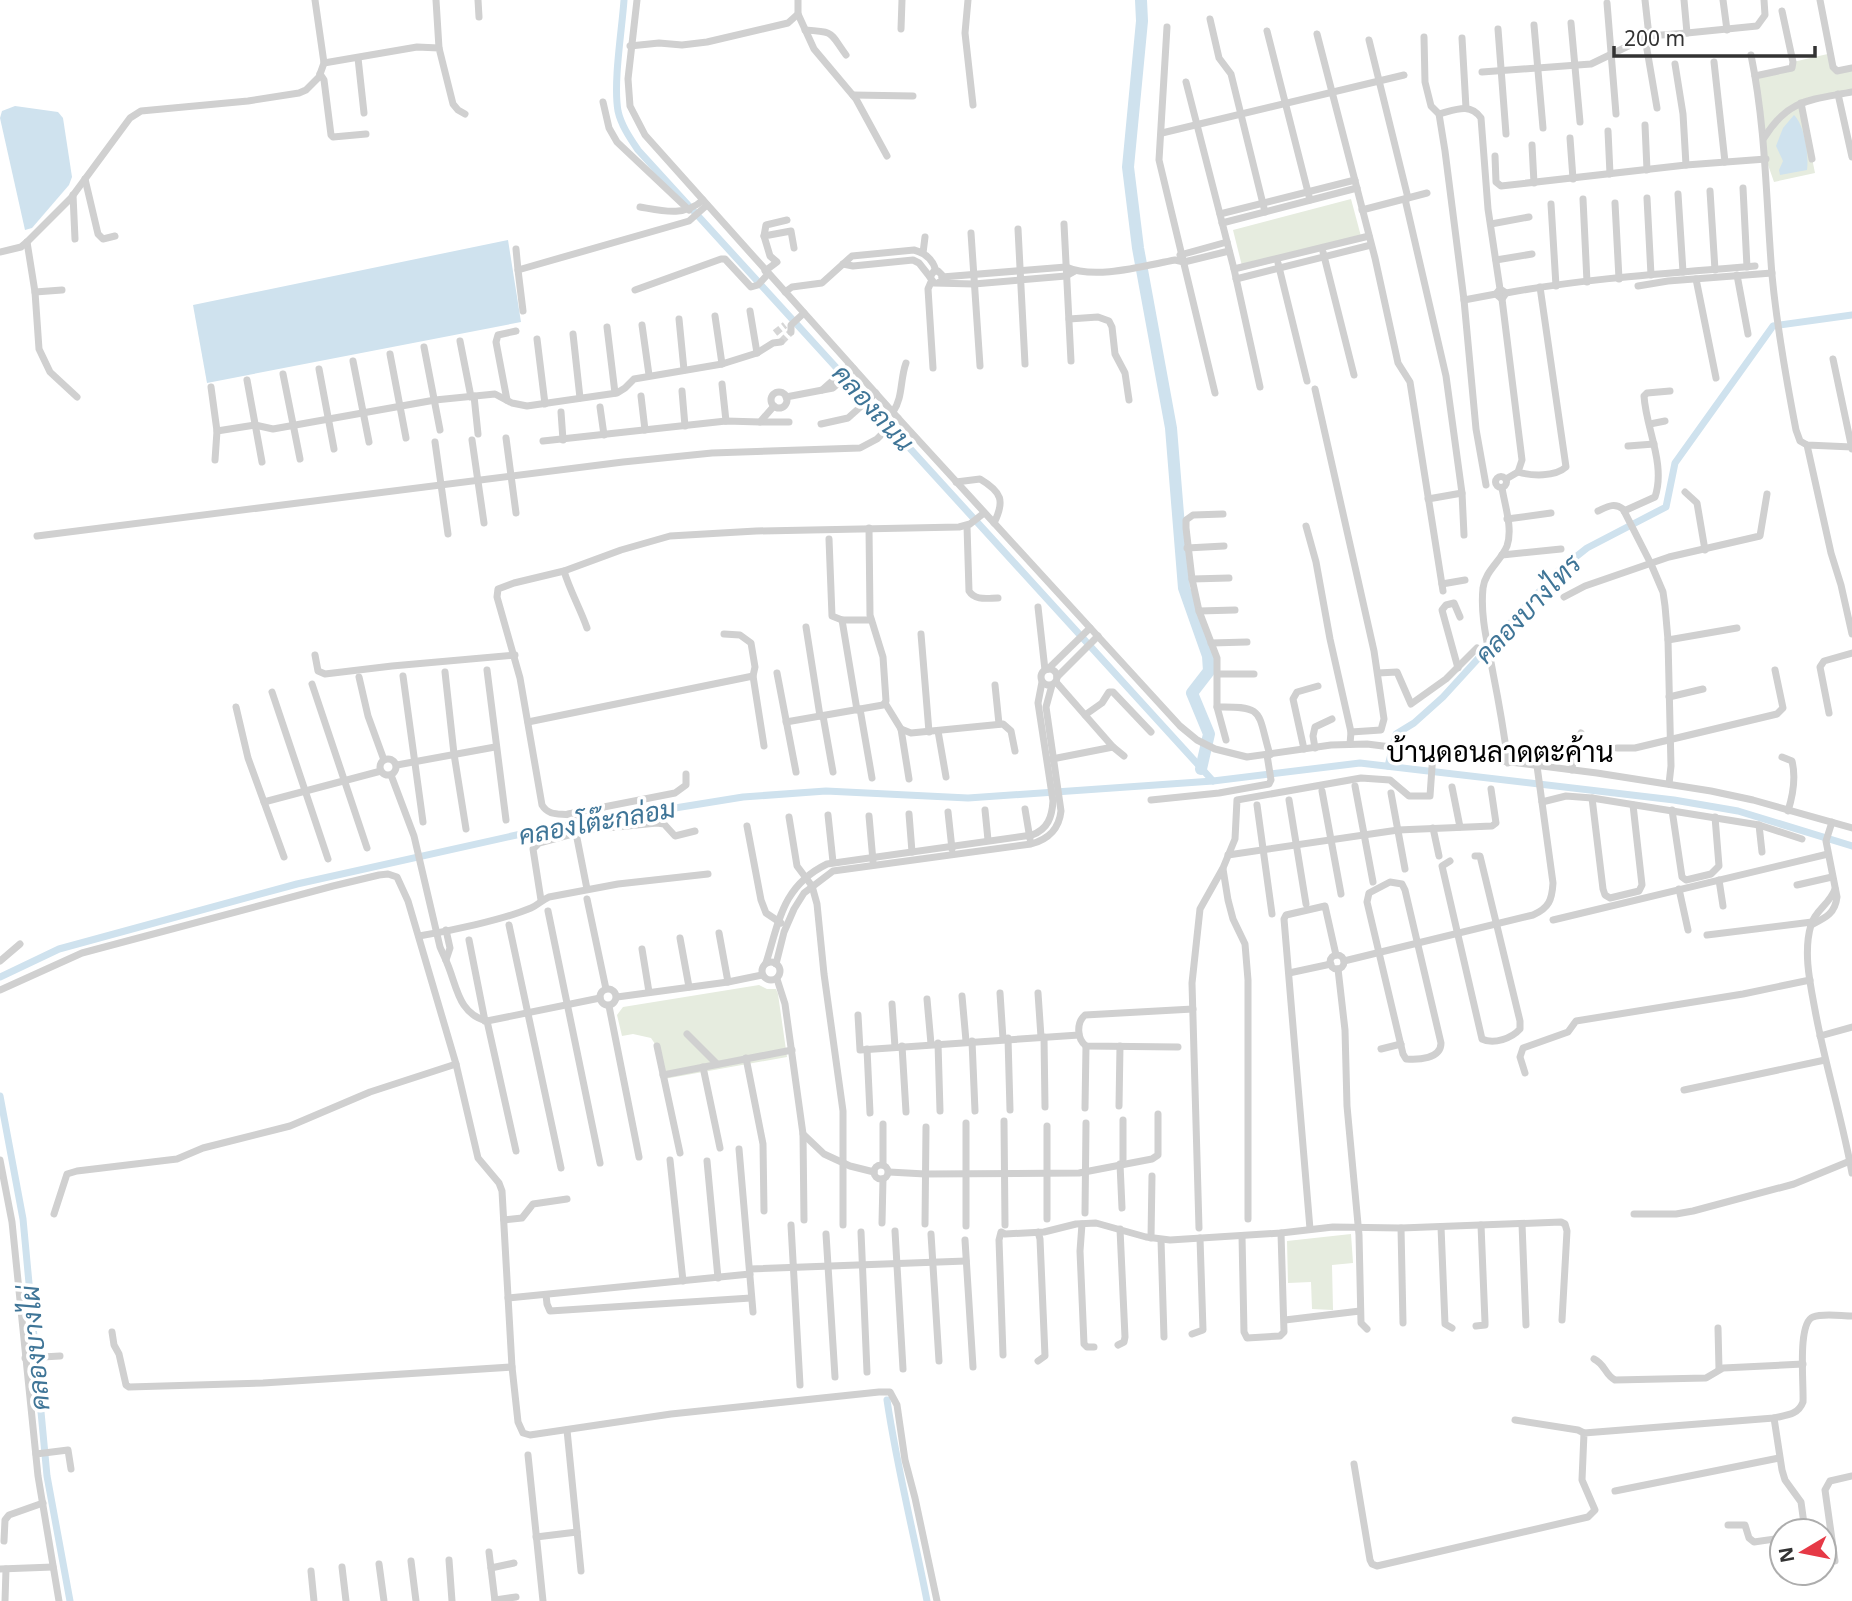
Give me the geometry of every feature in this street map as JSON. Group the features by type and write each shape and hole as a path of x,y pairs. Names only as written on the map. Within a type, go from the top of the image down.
{"street":[{"path":"0,252 20,247 27,242 73,195 130,118 141,111 248,102 299,93 314,84 324,63 315,0"},
{"path":"436,0 439,48 453,104 466,114"},
{"path":"478,0 479,17"},
{"path":"637,0 628,79 630,106 637,123 704,204 785,292 850,369 994,523 1088,630 1180,726 1197,740 1215,749 1247,757 1367,744 1508,763 1538,770 1572,770 1753,800 1831,825 1852,828"},
{"path":"798,0 798,14 814,49 853,95 887,156"},
{"path":"901,29 902,0"},
{"path":"968,0 965,33 973,105"},
{"path":"1645,0 1657,108"},
{"path":"1684,0 1687,33"},
{"path":"1723,0 1727,30"},
{"path":"1482,72 1591,64 1647,37 1757,26 1765,15 1765,0"},
{"path":"1820,0 1833,67 1837,71 1852,68"},
{"path":"1607,3 1616,114"},
{"path":"1755,76 1792,68 1782,10"},
{"path":"631,46 707,42 788,23 798,14"},
{"path":"1210,19 1219,58 1231,74 1264,208"},
{"path":"1571,23 1580,122"},
{"path":"1534,25 1543,128"},
{"path":"1167,27 1159,160 1215,393"},
{"path":"1498,29 1506,134"},
{"path":"805,30 828,31 833,34 846,55"},
{"path":"1267,31 1309,196"},
{"path":"1317,34 1370,240 1398,363 1410,382 1442,588 1465,580"},
{"path":"1424,37 1425,82 1432,106 1439,114 1464,300 1476,429 1486,485"},
{"path":"1462,38 1466,108"},
{"path":"1369,40 1446,376 1462,493 1464,535"},
{"path":"324,63 417,47 439,48"},
{"path":"1751,55 1766,159 1776,318 1796,430 1800,440 1807,445 1852,447 1833,359"},
{"path":"358,58 364,113"},
{"path":"1714,62 1725,162"},
{"path":"1675,64 1683,114 1686,165"},
{"path":"320,75 324,80 331,135 366,134"},
{"path":"1162,133 1404,75"},
{"path":"1185,82 1234,269 1261,387"},
{"path":"1764,139 1774,122 1786,110 1801,103 1852,92"},
{"path":"1838,94 1852,157"},
{"path":"853,95 913,96"},
{"path":"603,102 609,128 617,142 692,212"},
{"path":"1801,103 1812,159"},
{"path":"1439,114 1466,108 1476,112 1480,118 1491,224 1522,448 1518,472 1506,480 1506,486 1476,487"},
{"path":"1645,125 1647,170"},
{"path":"1608,131 1610,174"},
{"path":"1570,138 1573,179"},
{"path":"1532,145 1534,183"},
{"path":"1494,156 1498,186 1766,159"},
{"path":"85,178 98,234 103,239 115,236"},
{"path":"1222,223 1264,208 1356,184"},
{"path":"1464,300 1540,287 1751,267 1744,188"},
{"path":"1710,191 1715,270"},
{"path":"1362,210 1427,194"},
{"path":"1678,194 1684,272"},
{"path":"73,195 75,239"},
{"path":"1647,198 1651,275"},
{"path":"1583,199 1587,282"},
{"path":"1615,203 1619,279"},
{"path":"518,270 657,231 704,204"},
{"path":"1551,204 1556,286"},
{"path":"640,207 669,212 692,212"},
{"path":"1220,214 1264,208"},
{"path":"1491,224 1529,217"},
{"path":"635,290 721,259 724,259 747,285 758,285 777,262 771,256 764,236 765,225 788,220"},
{"path":"1064,225 1071,361"},
{"path":"1018,229 1025,364"},
{"path":"764,236 790,231 794,248"},
{"path":"971,233 980,366"},
{"path":"923,253 925,237"},
{"path":"1234,269 1322,247 1370,240"},
{"path":"1236,279 1324,256 1370,240"},
{"path":"27,242 35,292 39,349 50,372 78,397"},
{"path":"843,264 853,266 913,260 936,280 974,284 1075,271 1138,267 1175,260 1227,242"},
{"path":"1322,247 1354,375"},
{"path":"516,249 523,311"},
{"path":"785,292 792,287 822,283 852,256 914,250 923,253 934,263 936,280"},
{"path":"1183,257 1228,251"},
{"path":"1496,260 1532,254"},
{"path":"1277,258 1307,381"},
{"path":"933,368 928,289 936,280 1020,270 1066,272"},
{"path":"1638,286 1696,278 1772,273"},
{"path":"1737,275 1748,334"},
{"path":"1696,278 1716,378"},
{"path":"1518,472 1538,475 1558,472 1566,467 1540,287"},
{"path":"35,292 62,290"},
{"path":"750,311 757,353"},
{"path":"790,326 802,315"},
{"path":"715,316 722,364"},
{"path":"1069,319 1098,317 1109,321 1115,354 1125,373 1129,400"},
{"path":"679,319 684,370"},
{"path":"642,325 649,375"},
{"path":"607,327 615,393"},
{"path":"507,400 496,342 498,335 516,331"},
{"path":"217,430 255,425 273,429 399,404 495,394 527,406 615,393 634,379 722,364 757,353 777,342 775,333"},
{"path":"573,334 580,398"},
{"path":"537,339 545,404"},
{"path":"460,341 473,397 478,480 484,523"},
{"path":"424,347 440,430"},
{"path":"390,354 406,438"},
{"path":"354,361 369,442"},
{"path":"37,536 712,453 850,449 871,444 885,433 895,417 906,363"},
{"path":"319,369 334,449"},
{"path":"774,406 771,400 774,394 781,393 786,397 822,390 850,369"},
{"path":"283,374 300,459"},
{"path":"247,380 262,462"},
{"path":"722,384 726,421"},
{"path":"211,387 217,430 215,460"},
{"path":"1314,389 1378,673 1384,719 1381,730 1352,732"},
{"path":"682,391 685,426"},
{"path":"1625,513 1655,497 1658,482 1654,444 1644,396 1647,393 1670,391"},
{"path":"821,424 849,418 874,394"},
{"path":"640,396 645,430"},
{"path":"774,406 784,407 786,397"},
{"path":"760,422 774,406"},
{"path":"600,407 604,435"},
{"path":"561,412 563,440"},
{"path":"543,441 726,421 789,422"},
{"path":"1650,424 1665,421"},
{"path":"506,438 516,513"},
{"path":"435,442 448,534"},
{"path":"1628,446 1654,444"},
{"path":"1807,445 1830,553 1841,585 1852,634"},
{"path":"956,482 980,479 999,496 1002,508 994,523"},
{"path":"1499,486 1509,532 1507,545 1483,585 1485,635 1508,763"},
{"path":"1685,492 1697,503 1705,550"},
{"path":"1428,499 1462,493"},
{"path":"1564,597 1585,586 1669,557 1760,536 1767,494"},
{"path":"1598,511 1618,505 1625,513 1662,592 1668,639 1671,766 1669,784"},
{"path":"1507,519 1552,513"},
{"path":"686,774 686,785 675,793 567,814 555,815 545,810 515,655 497,597 498,589 670,536 968,525 983,514"},
{"path":"1223,514 1193,515 1186,520 1187,548 1199,611 1217,658 1217,706 1226,740"},
{"path":"968,525 969,591 979,598 998,598"},
{"path":"1306,526 1352,732 1350,744"},
{"path":"869,528 871,620 883,657 885,703 901,729 909,779"},
{"path":"829,539 833,618 871,620"},
{"path":"1187,548 1224,546"},
{"path":"1502,555 1561,549"},
{"path":"564,570 570,591 587,628"},
{"path":"1192,579 1229,578"},
{"path":"1458,667 1442,610 1446,605 1454,603 1460,617"},
{"path":"1038,607 1046,669"},
{"path":"1199,611 1235,610"},
{"path":"842,620 872,778"},
{"path":"806,627 833,772"},
{"path":"1668,639 1737,628"},
{"path":"1051,759 1038,703 1042,682 1040,677 1088,630"},
{"path":"724,634 740,635 751,643 755,667 753,676 764,746"},
{"path":"921,634 929,732"},
{"path":"777,979 769,981 762,975 762,968 766,963 777,921 786,903 806,879 822,867 833,862 953,855 1030,839 1041,832 1057,801 1046,707 1055,682 1096,638"},
{"path":"1211,643 1247,642"},
{"path":"1378,673 1397,672 1411,704 1427,695 1477,648"},
{"path":"1066,651 1074,659"},
{"path":"1829,713 1820,667 1824,661 1852,653"},
{"path":"315,655 318,671 325,674 515,655"},
{"path":"1046,669 1054,671 1055,682 1124,756"},
{"path":"487,670 506,820"},
{"path":"1617,748 1629,749 1670,741 1779,713 1783,708 1775,670"},
{"path":"445,672 466,829"},
{"path":"777,673 796,772"},
{"path":"1218,674 1254,674"},
{"path":"403,676 422,822"},
{"path":"528,722 753,676"},
{"path":"359,677 368,716 384,760"},
{"path":"1042,682 1055,682"},
{"path":"312,684 367,848"},
{"path":"995,685 999,724"},
{"path":"1304,749 1293,699 1297,692 1318,686"},
{"path":"1669,697 1703,690"},
{"path":"272,692 328,859"},
{"path":"1085,715 1102,703 1109,692 1114,692 1151,732"},
{"path":"786,722 885,703"},
{"path":"1151,800 1219,793 1269,784 1269,755 1254,710 1242,706 1217,706"},
{"path":"236,707 248,758 284,857"},
{"path":"1315,748 1315,727 1332,719"},
{"path":"901,729 911,733 999,724 1009,727 1015,751"},
{"path":"938,730 946,777"},
{"path":"1572,770 1574,748 1581,733"},
{"path":"397,765 495,747"},
{"path":"1051,759 1113,747"},
{"path":"1199,1228 1192,983 1200,909 1223,868 1235,839 1237,800 1361,778 1390,780 1409,796 1430,796 1433,754"},
{"path":"1782,757 1792,761 1794,767 1788,811"},
{"path":"384,760 392,760 397,765"},
{"path":"384,760 380,765 381,771 387,776 396,771 397,765"},
{"path":"1344,961 1519,919 1533,915 1547,906 1552,893 1538,770"},
{"path":"264,802 381,771"},
{"path":"391,775 414,836 435,933 462,1005 486,1021 600,998"},
{"path":"1355,786 1373,882"},
{"path":"1452,788 1460,827"},
{"path":"1228,855 1398,830 1492,826 1496,823 1491,789"},
{"path":"1322,791 1341,894"},
{"path":"1391,793 1405,869"},
{"path":"1542,802 1566,796 1592,797 1759,825 1802,839"},
{"path":"1592,797 1603,889 1605,895 1610,898 1639,891 1642,885 1633,805"},
{"path":"1289,800 1306,904"},
{"path":"1257,805 1272,914"},
{"path":"1025,809 1030,839"},
{"path":"985,810 988,840"},
{"path":"1672,810 1682,877 1686,880 1711,874 1719,866 1714,817"},
{"path":"948,812 953,855"},
{"path":"567,814 576,818 587,889"},
{"path":"909,814 912,852"},
{"path":"828,815 833,862"},
{"path":"869,816 873,861"},
{"path":"789,817 795,859 799,870 812,886 817,904 842,1098 843,1225"},
{"path":"541,900 532,854 535,844 577,831 661,823 675,836 695,831"},
{"path":"1759,825 1762,852"},
{"path":"1831,825 1826,841 1835,888 1830,900 1813,916 1807,943 1810,980 1820,1036 1849,1141 1852,1173"},
{"path":"747,826 761,900 766,913 786,926"},
{"path":"1433,828 1439,856"},
{"path":"776,964 786,926 799,901 812,886 833,871 952,845 988,840 1030,839"},
{"path":"1553,920 1828,854"},
{"path":"1450,861 1442,866 1482,1040 1489,1042 1512,1037 1520,1029 1520,1021 1480,856 1475,856"},
{"path":"1223,868 1233,919 1245,944 1248,1219"},
{"path":"421,936 533,907 541,900 587,889 708,874"},
{"path":"0,990 82,953 379,875 397,877 403,885 421,936 478,1158 499,1183 511,1220 508,1298 518,1422 523,1433 530,1435 694,1411 890,1392 897,1405 905,1460 937,1601"},
{"path":"1797,885 1832,877"},
{"path":"1719,880 1724,906"},
{"path":"1390,882 1402,884 1441,1050 1430,1057 1406,1059 1380,952 1367,897 1373,890 1390,882"},
{"path":"1679,889 1688,930"},
{"path":"587,899 606,989"},
{"path":"1310,1229 1284,919 1289,913 1325,906 1336,955"},
{"path":"548,911 600,1163"},
{"path":"1707,935 1812,923"},
{"path":"509,925 561,1168"},
{"path":"446,930 450,948 446,960"},
{"path":"719,933 728,982"},
{"path":"680,938 689,987"},
{"path":"469,940 516,1151"},
{"path":"0,961 20,944"},
{"path":"642,949 649,992"},
{"path":"1289,973 1343,967 1344,961 1336,955"},
{"path":"1336,955 1332,958 1345,1030 1347,1106 1358,1227 1360,1311 1361,1323 1367,1329"},
{"path":"766,963 776,964 781,971 777,979 783,994 803,1134 804,1220"},
{"path":"617,996 762,975"},
{"path":"1525,1073 1521,1057 1523,1048 1568,1032 1572,1024 1581,1019 1743,994 1810,980"},
{"path":"609,1006 603,1004 601,992 606,989 614,991 617,996"},
{"path":"1000,993 1010,1110"},
{"path":"1038,993 1043,1037 1045,1107"},
{"path":"609,1006 615,1002 617,996"},
{"path":"962,996 975,1111"},
{"path":"928,999 940,1111"},
{"path":"892,1004 906,1112"},
{"path":"609,1006 639,1157"},
{"path":"1085,1108 1086,1046 1079,1035 1079,1024 1084,1015 1193,1009"},
{"path":"858,1015 860,1050 1079,1035"},
{"path":"1820,1036 1852,1027"},
{"path":"687,1034 717,1064"},
{"path":"1381,1049 1401,1044"},
{"path":"657,1046 680,1153"},
{"path":"1086,1046 1178,1047"},
{"path":"1119,1106 1120,1046"},
{"path":"663,1075 792,1049"},
{"path":"867,1049 870,1113"},
{"path":"746,1058 763,1144 764,1211"},
{"path":"1684,1090 1825,1060"},
{"path":"54,1214 67,1174 177,1159 203,1148 290,1126 370,1092 456,1064"},
{"path":"703,1067 720,1148"},
{"path":"883,1124 883,1165 889,1172 1087,1172 1158,1156 1158,1114"},
{"path":"1122,1208 1123,1120"},
{"path":"1004,1121 1004,1225"},
{"path":"965,1123 965,1226"},
{"path":"1085,1213 1086,1123"},
{"path":"925,1224 926,1126"},
{"path":"1047,1126 1047,1220"},
{"path":"803,1134 824,1154 859,1170 874,1172 878,1178 883,1179"},
{"path":"739,1150 753,1312"},
{"path":"0,1160 32,1358 42,1453 43,1503 59,1601"},
{"path":"670,1160 683,1281"},
{"path":"707,1161 718,1278"},
{"path":"1634,1214 1676,1214 1693,1211 1794,1184 1850,1161"},
{"path":"874,1172 877,1166 883,1165"},
{"path":"882,1223 883,1179 889,1172"},
{"path":"1151,1238 1152,1176"},
{"path":"511,1220 525,1215 533,1204 567,1199"},
{"path":"1003,1354 1000,1233 1038,1232 1083,1224 1104,1224 1161,1240 1310,1229 1561,1222 1567,1227 1562,1320"},
{"path":"1083,1224 1080,1251 1084,1344 1094,1347"},
{"path":"1522,1224 1526,1325"},
{"path":"790,1225 800,1385"},
{"path":"1476,1326 1485,1325 1482,1225"},
{"path":"1441,1227 1445,1324 1452,1328"},
{"path":"1401,1228 1403,1323"},
{"path":"1118,1345 1124,1342 1125,1337 1120,1229"},
{"path":"895,1231 903,1369"},
{"path":"861,1232 867,1372"},
{"path":"1038,1232 1041,1239 1045,1356 1038,1361"},
{"path":"1242,1236 1244,1332 1247,1338 1280,1336 1284,1332 1285,1320 1281,1233"},
{"path":"826,1234 835,1377"},
{"path":"930,1234 939,1361"},
{"path":"1192,1334 1203,1330 1200,1238"},
{"path":"965,1240 973,1367"},
{"path":"1161,1240 1164,1338"},
{"path":"508,1298 793,1268 966,1261"},
{"path":"546,1294 550,1311 751,1298"},
{"path":"1285,1320 1360,1311"},
{"path":"1515,1420 1584,1433 1774,1418 1795,1413 1801,1409 1803,1402 1803,1334 1807,1322 1813,1317 1852,1316"},
{"path":"1594,1359 1601,1362 1610,1378 1615,1380 1706,1378 1713,1376 1719,1369 1718,1328"},
{"path":"112,1332 126,1385 134,1388 263,1383 512,1367"},
{"path":"32,1358 60,1356"},
{"path":"1719,1369 1803,1364"},
{"path":"1774,1418 1785,1480 1801,1502 1803,1517"},
{"path":"567,1430 581,1571"},
{"path":"1354,1465 1370,1560 1377,1566 1593,1514 1593,1503 1583,1487 1582,1480 1584,1433"},
{"path":"42,1453 68,1451 71,1469"},
{"path":"528,1455 543,1601"},
{"path":"1615,1491 1779,1458"},
{"path":"1829,1517 1825,1490 1830,1481 1852,1476"},
{"path":"4,1541 5,1520 9,1515 43,1503"},
{"path":"1728,1525 1745,1525 1749,1538 1754,1542 1768,1540"},
{"path":"536,1537 577,1532"},
{"path":"489,1552 495,1601 516,1597"},
{"path":"449,1560 452,1601"},
{"path":"411,1562 416,1601"},
{"path":"491,1568 514,1563"},
{"path":"379,1564 384,1601"},
{"path":"5,1601 3,1569 53,1567"},
{"path":"342,1567 346,1601"},
{"path":"311,1571 314,1601"}],"shaded area":[{"path":"1832,53 1835,70 1852,66 1852,92 1801,103 1815,173 1774,182 1766,159 1755,76 1794,68 1793,62"},
{"path":"1351,199 1362,240 1243,270 1233,230"},
{"path":"759,985 776,989 778,994 787,1057 664,1079 657,1047 651,1038 633,1034 622,1036 617,1015 623,1007"},
{"path":"1351,1234 1353,1263 1332,1265 1333,1310 1312,1309 1311,1282 1288,1283 1287,1241"}],"water":[{"path":"15,106 58,112 63,118 72,177 69,185 32,228 25,230 0,118 2,111"},
{"path":"1794,115 1801,126 1805,141 1807,170 1780,175 1783,161 1776,146 1783,128"},
{"path":"508,240 521,322 207,383 193,305"}],"waterway":[{"name":"คลองถนน","path":"624,0 617,71 618,111 638,150 1213,781"},
{"path":"1141,0 1142,21 1128,167 1138,248 1171,428 1184,588 1208,656 1209,671 1192,693 1209,734 1201,769"},
{"name":"คลองบางไทร","path":"1388,766 1396,734 1414,723 1443,697 1558,571 1587,548 1666,507 1675,463 1773,326 1852,315"},
{"name":"คลองโต๊ะกล่อม","path":"0,977 59,949 297,884 539,830 743,797 826,791 968,798 1213,781 1360,763 1674,800 1738,811 1852,846"},
{"name":"คลองบางไผ่","path":"0,1096 23,1219 47,1476 70,1601"},
{"path":"887,1400 927,1601"}],"tunnel":[{"path":"775,333 785,325"},
{"path":"781,342 791,332"}],"district":[{"name":"บ้านดอนลาดตะค้าน","path":"1500,752"}]}
